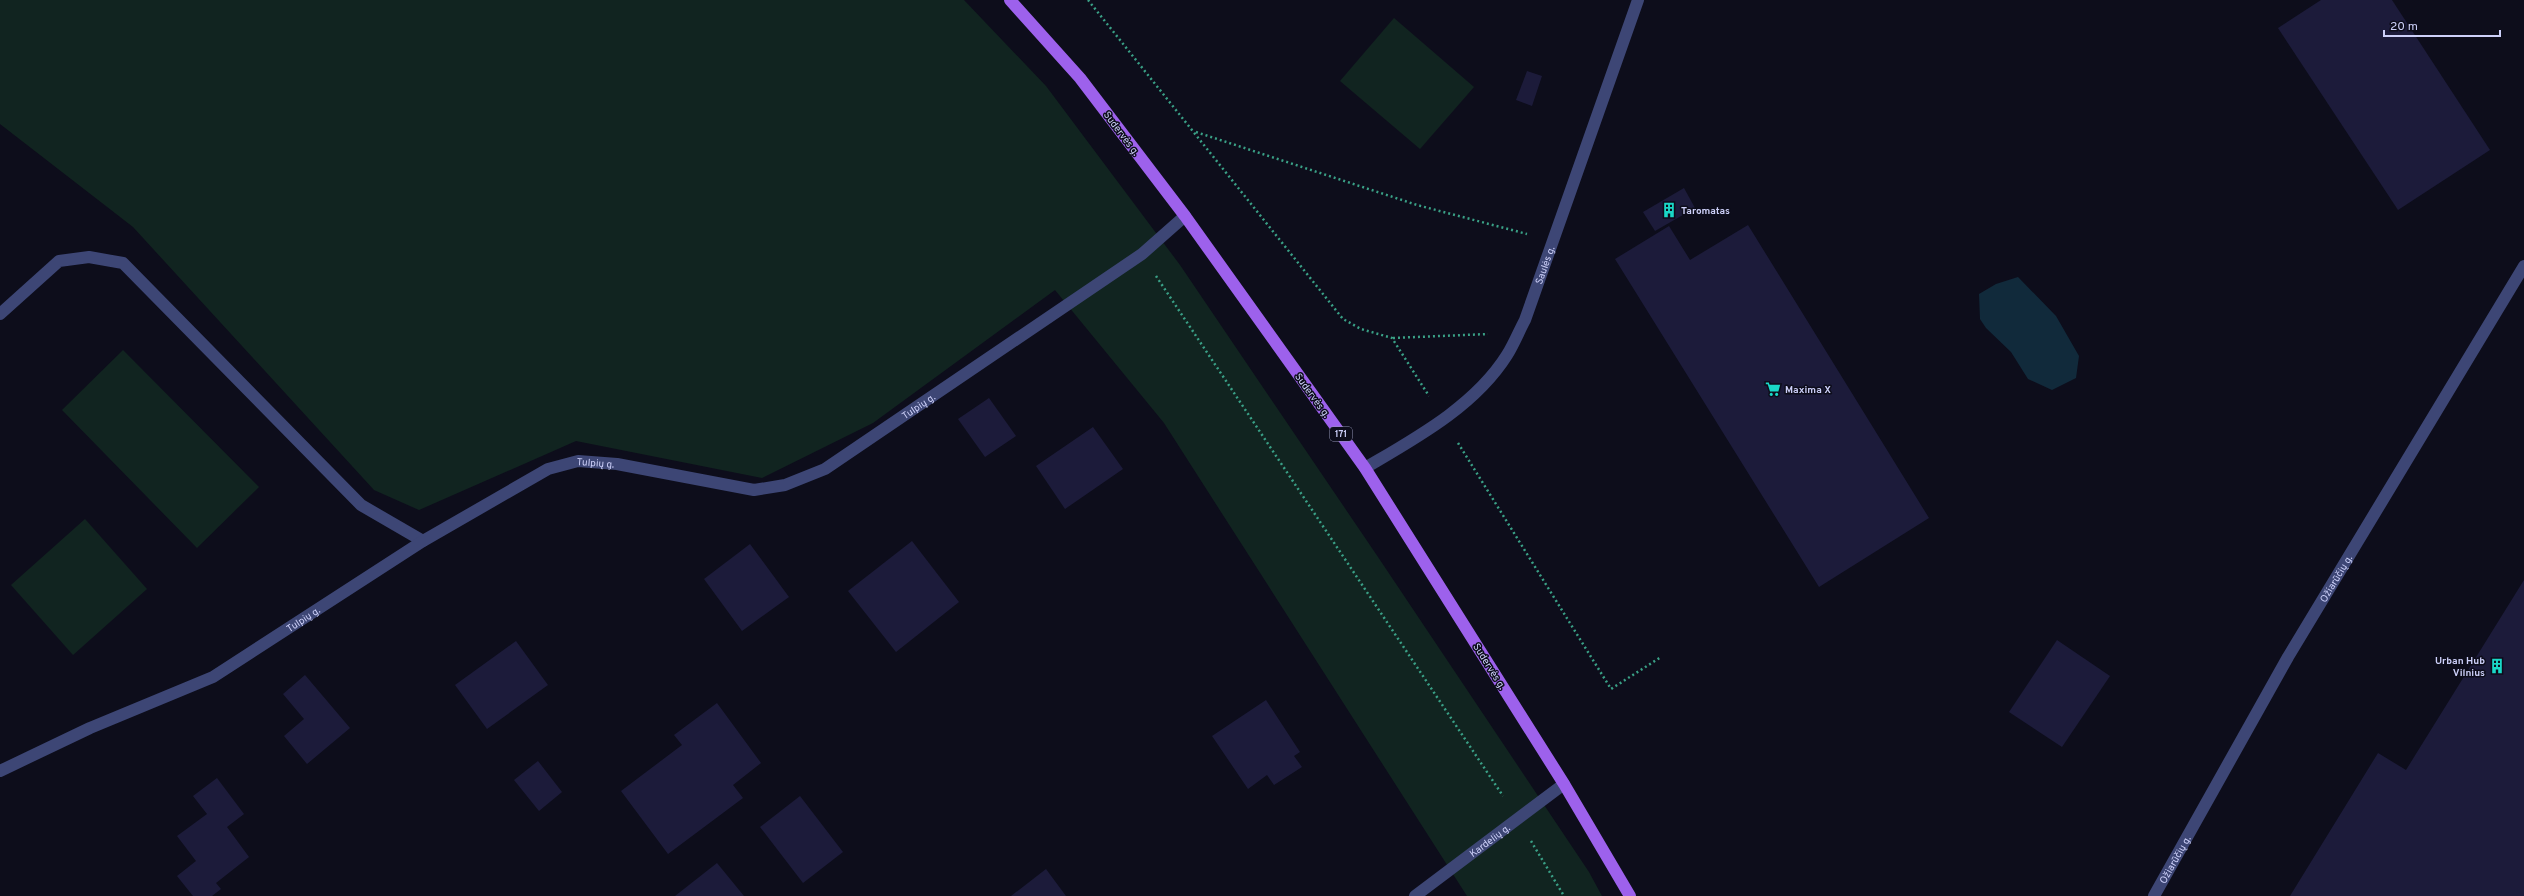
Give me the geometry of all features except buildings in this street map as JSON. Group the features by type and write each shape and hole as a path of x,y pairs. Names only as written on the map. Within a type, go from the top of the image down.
{"main road":[{"name":"Sudervės g.","path":"1010,0 1080,78 1185,216 1365,468 1564,784 1630,896"}],"street":[{"name":"Saulės g.","path":"1365,468 1443,419 1477,390 1507,356 1524,320 1638,0"},
{"name":"Tulpių g.","path":"0,771 90,728 213,678 423,541 548,470 578,461 617,464 754,490 785,485 825,469 1142,254 1185,216"},
{"path":"0,314 59,261 89,257 123,263 361,505 423,541"},
{"name":"Ožiarūčių g.","path":"2154,896 2288,657 2524,266"},
{"name":"Kardelių g.","path":"1415,896 1564,784"}],"path":[{"path":"1088,0 1343,319 1361,329 1392,338 1489,334 1524,320"},
{"path":"1194,132 1417,204 1553,240"},
{"path":"1142,254 1517,818 1564,896"},
{"path":"1392,338 1611,689 1661,657"}],"green space":[{"path":"0,0 964,0 1046,86 1180,265 1589,872 1602,896 1467,896 1164,423 1055,290 873,423 762,478 576,441 419,510 374,490 133,227 0,124"},
{"path":"1394,18 1474,87 1420,149 1340,81"},
{"path":"123,350 259,487 197,548 62,410"},
{"path":"85,519 147,589 73,655 11,585"}],"water":[{"path":"2018,277 2056,316 2079,356 2076,378 2052,390 2028,379 2011,352 1986,328 1980,319 1979,294 1996,284"}],"place":[{"name":"Taromatas","path":"1669,210"},
{"name":"Maxima X","path":"1773,389"},
{"name":"Urban Hub Vilnius","path":"2497,666"}]}
